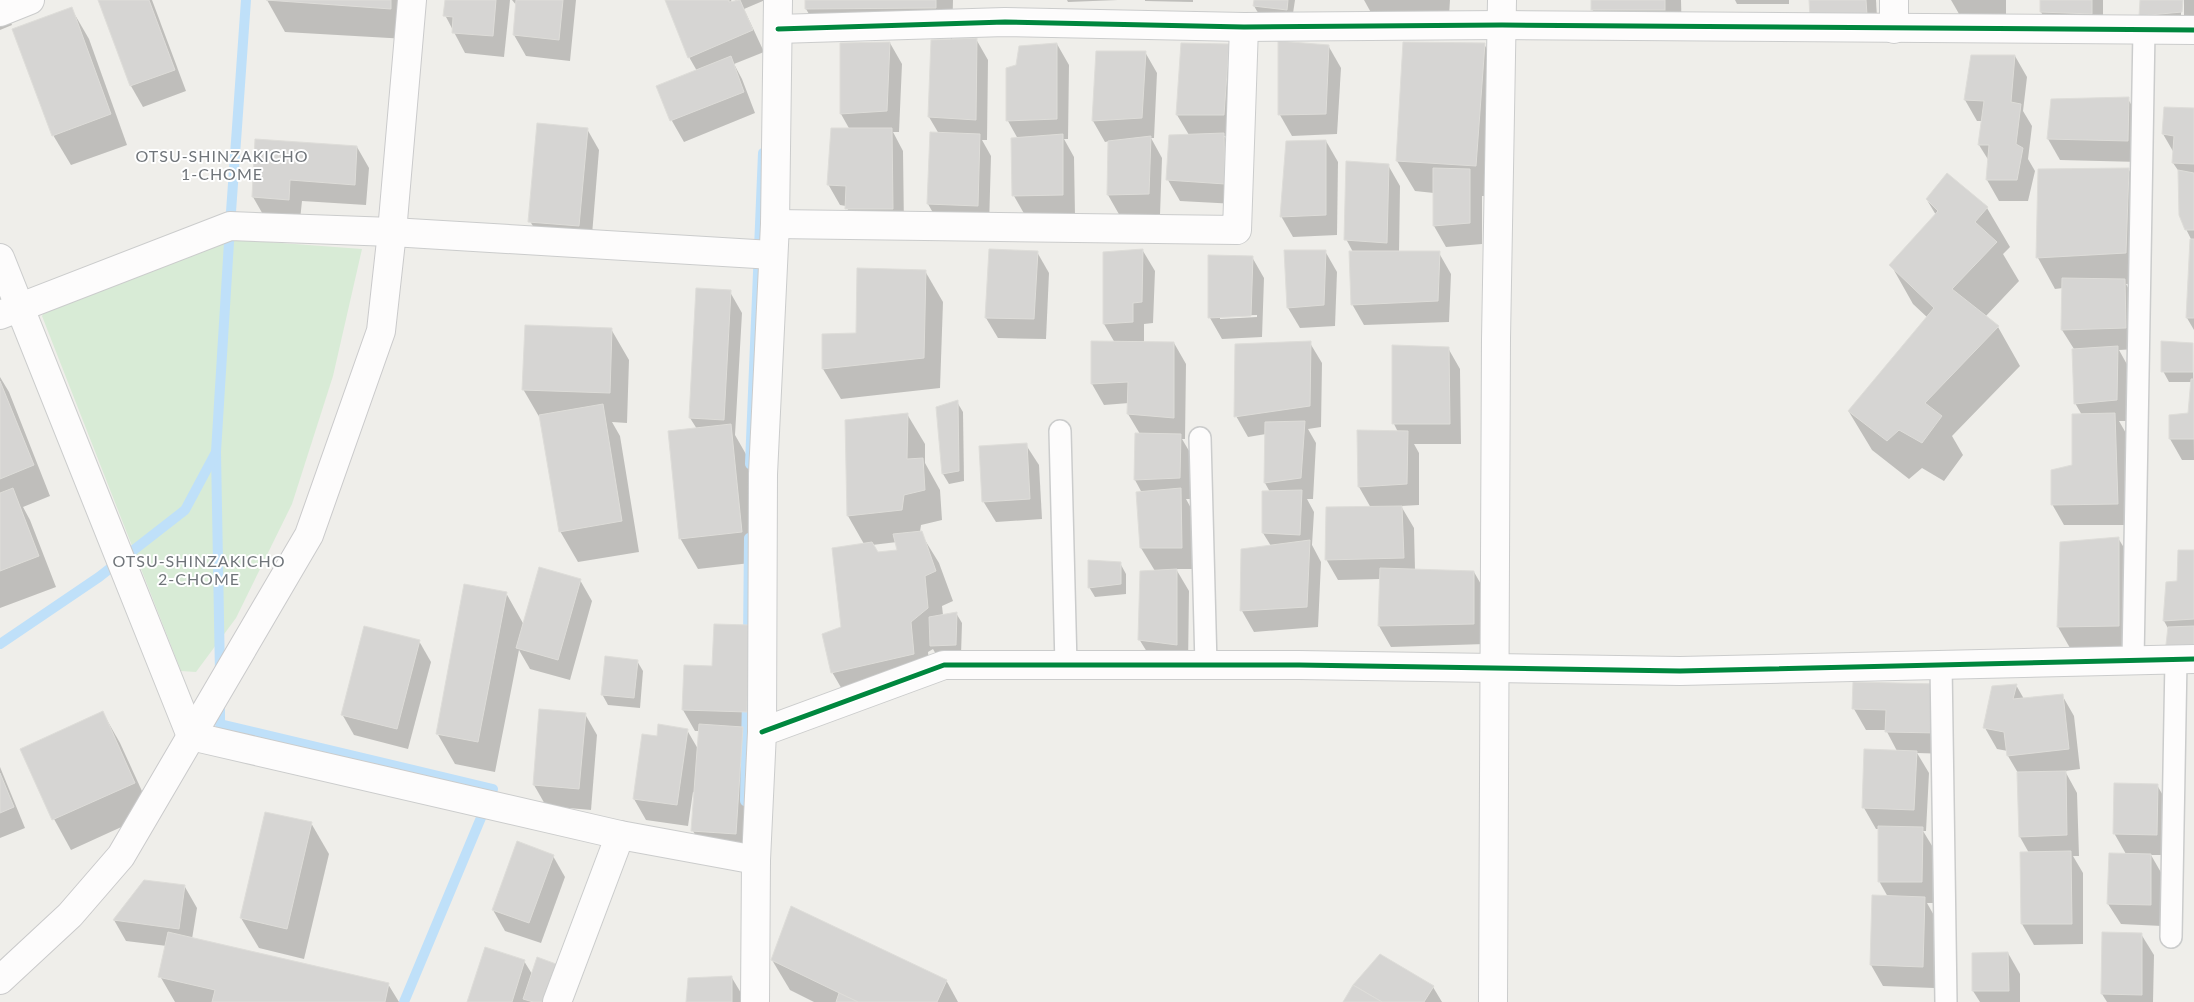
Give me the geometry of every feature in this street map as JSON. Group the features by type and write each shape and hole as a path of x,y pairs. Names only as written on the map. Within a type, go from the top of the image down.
{"street":[{"path":"0,12 30,0"},
{"path":"0,980 70,915 121,856 309,535 348,430 381,331 392,232 412,0"},
{"path":"755,1002 756,860 762,732 763,474 775,224 778,0"},
{"path":"1894,0 1894,29"},
{"path":"778,29 1005,22 1244,27 1502,12 1894,29 2194,30"},
{"path":"1493,1002 1496,339 1502,12"},
{"path":"775,224 1237,230 1244,27"},
{"path":"10,311 230,226 392,232 773,254"},
{"path":"0,258 10,311 191,736"},
{"path":"762,732 944,665 1206,665 1680,671 2185,660"},
{"path":"191,736 620,835 756,860"},
{"path":"557,1002 620,835"}],"lane":[{"path":"2132,660 2144,30"},
{"path":"1060,431 1066,665"},
{"path":"1200,438 1206,665"},
{"path":"2171,937 2185,660"},
{"path":"1941,664 1946,1002"}],"green space":[{"path":"229,239 362,249 333,376 292,504 236,618 196,672 181,671 42,316 48,306"}],"building":[{"path":"98,0 149,0 175,70 130,86"},
{"path":"266,0 391,0 391,9"},
{"path":"445,0 496,0 493,36 452,33 453,17 443,16"},
{"path":"516,0 563,0 559,40 513,35"},
{"path":"665,0 729,0 729,2 740,0 753,30 688,58"},
{"path":"805,0 936,0 936,8 805,9"},
{"path":"1254,0 1288,0 1287,10 1253,6"},
{"path":"1591,0 1665,0 1665,10 1591,10"},
{"path":"1809,0 1866,0 1867,15 1810,18"},
{"path":"2040,0 2092,0 2092,14 2040,12"},
{"path":"2140,0 2183,0 2182,12 2139,16"},
{"path":"72,7 111,114 52,136 12,29"},
{"path":"977,38 976,120 928,117 931,40"},
{"path":"1278,41 1329,45 1326,114 1278,115"},
{"path":"890,42 887,111 840,114 840,43"},
{"path":"1403,42 1485,43 1476,166 1396,161"},
{"path":"1057,43 1057,119 1006,121 1006,68 1016,65 1019,46"},
{"path":"1181,43 1229,44 1224,115 1176,115"},
{"path":"1096,51 1146,51 1142,118 1092,121"},
{"path":"1971,55 2015,55 2011,102 2021,104 2016,144 2023,148 2017,180 1986,180 1989,145 1978,145 1984,101 1964,100"},
{"path":"731,56 744,92 670,121 656,86"},
{"path":"2129,97 2128,141 2047,139 2051,99"},
{"path":"2164,107 2194,108 2194,164 2172,163 2174,136 2162,134"},
{"path":"537,123 588,128 579,226 528,222"},
{"path":"831,128 892,128 893,209 845,209 846,186 827,185"},
{"path":"930,132 980,134 978,206 927,204"},
{"path":"1224,133 1225,184 1166,180 1169,135"},
{"path":"1063,134 1063,195 1012,196 1011,138"},
{"path":"1151,136 1149,194 1107,195 1108,141"},
{"path":"255,139 357,146 355,185 290,180 289,200 252,197"},
{"path":"1326,140 1326,215 1280,217 1286,141"},
{"path":"1346,161 1389,164 1387,243 1344,240"},
{"path":"1433,168 1470,169 1470,223 1433,226"},
{"path":"2129,168 2126,253 2036,258 2038,169"},
{"path":"2178,170 2194,173 2194,230 2185,230 2179,215"},
{"path":"1947,173 1988,207 1975,222 1997,242 1952,289 1999,326 1925,403 1942,416 1922,443 1899,430 1887,441 1848,411 1934,308 1889,265 1938,211 1926,199"},
{"path":"2190,239 2194,239 2194,318 2186,318"},
{"path":"989,249 1038,251 1034,319 985,318"},
{"path":"1143,249 1142,302 1133,303 1133,322 1103,324 1103,252"},
{"path":"1284,250 1326,250 1324,305 1287,308"},
{"path":"1349,251 1440,251 1438,301 1351,305"},
{"path":"1208,255 1253,256 1251,316 1208,318"},
{"path":"857,268 926,270 924,358 822,369 822,334 856,333"},
{"path":"2062,278 2125,279 2126,328 2061,330"},
{"path":"696,288 731,290 724,420 689,418"},
{"path":"525,325 612,328 610,393 522,390"},
{"path":"1091,341 1174,342 1174,418 1127,414 1128,382 1091,384"},
{"path":"1311,341 1310,406 1234,417 1235,344"},
{"path":"2161,341 2193,343 2193,372 2161,372"},
{"path":"1392,345 1449,347 1450,424 1392,424"},
{"path":"2118,346 2117,400 2074,404 2072,349"},
{"path":"2191,379 2194,379 2194,439 2169,439 2169,415 2188,413"},
{"path":"0,381 34,465 0,479"},
{"path":"958,400 959,471 942,474 936,407"},
{"path":"603,404 622,521 559,532 539,415"},
{"path":"908,413 907,459 923,458 925,490 904,495 902,510 847,516 845,420"},
{"path":"2115,413 2118,504 2051,505 2051,470 2072,465 2072,414"},
{"path":"1305,421 1301,478 1264,483 1265,422"},
{"path":"731,424 742,532 679,539 668,431"},
{"path":"1357,430 1408,431 1407,484 1358,487"},
{"path":"1135,433 1181,434 1180,478 1134,480"},
{"path":"1027,443 1030,499 982,502 979,446"},
{"path":"13,488 39,556 0,571 0,493"},
{"path":"1181,488 1182,548 1140,548 1136,492"},
{"path":"1302,490 1300,535 1262,533 1262,491"},
{"path":"1402,506 1404,558 1325,560 1326,507"},
{"path":"922,531 936,571 925,576 928,608 911,622 914,654 831,673 822,634 841,627 832,548 872,542 878,552 897,550 893,534"},
{"path":"2119,537 2119,626 2057,627 2060,542"},
{"path":"1310,540 1307,607 1240,611 1241,549"},
{"path":"2178,550 2194,550 2194,619 2163,621 2166,582 2177,581"},
{"path":"1088,560 1121,562 1121,584 1088,588"},
{"path":"539,567 581,579 558,660 516,648"},
{"path":"1380,568 1474,571 1474,624 1378,626"},
{"path":"1177,569 1177,645 1138,640 1140,571"},
{"path":"464,584 507,592 478,742 436,734"},
{"path":"957,612 956,645 930,646 929,617"},
{"path":"714,624 749,625 747,712 682,710 684,665 712,666"},
{"path":"364,626 420,640 397,729 341,715"},
{"path":"2194,626 2194,652 2165,653 2168,627"},
{"path":"605,656 638,660 634,698 601,695"},
{"path":"1853,682 1939,684 1938,733 1885,732 1886,710 1852,709"},
{"path":"2017,684 2013,699 2063,694 2069,749 2007,756 2004,732 1983,728 1992,686"},
{"path":"539,709 586,713 579,789 533,785"},
{"path":"103,711 135,783 52,820 20,749"},
{"path":"658,724 688,729 677,805 633,799 642,734 657,736"},
{"path":"699,724 743,727 736,834 691,831"},
{"path":"1864,749 1917,751 1914,810 1862,808"},
{"path":"2066,771 2067,835 2019,837 2017,772"},
{"path":"0,773 14,807 0,813"},
{"path":"2114,783 2158,784 2157,835 2113,834"},
{"path":"265,812 312,822 287,929 240,918"},
{"path":"1878,826 1923,827 1922,882 1878,882"},
{"path":"517,841 554,855 529,923 492,910"},
{"path":"2071,851 2072,924 2021,924 2020,852"},
{"path":"2109,853 2151,854 2151,905 2107,904"},
{"path":"144,880 185,885 179,929 113,920"},
{"path":"1872,895 1925,897 1923,967 1870,965"},
{"path":"791,906 947,980 937,1002 858,1002 771,960"},
{"path":"168,932 389,983 385,1002 212,1002 215,990 158,977"},
{"path":"2102,932 2142,933 2142,995 2101,994"},
{"path":"485,947 525,960 512,1002 467,1002"},
{"path":"2008,952 2009,991 1972,991 1972,953"},
{"path":"1380,954 1434,986 1424,1002 1382,1002 1353,985"},
{"path":"537,957 556,964 543,1002 523,999"},
{"path":"732,976 732,1002 686,1002 688,978"},
{"path":"1353,985 1382,1002 1343,1002"},
{"path":"839,993 858,1002 836,1002"}],"waterway":[{"path":"0,644 99,577 185,510 216,452 246,0"},
{"path":"750,464 763,153"},
{"path":"216,452 220,674"},
{"path":"748,639 749,538"},
{"path":"745,801 747,698"},
{"path":"220,701 220,724 493,789 404,1002"}],"cycle path":[{"path":"778,29 1005,22 1244,27 1502,25 2194,30"},
{"path":"762,732 944,665 1299,665 1680,671 2194,659"}],"district":[{"name":"OTSU-SHINZAKICHO 1-CHOME","path":"222,165"},
{"name":"OTSU-SHINZAKICHO 2-CHOME","path":"199,570"}]}
